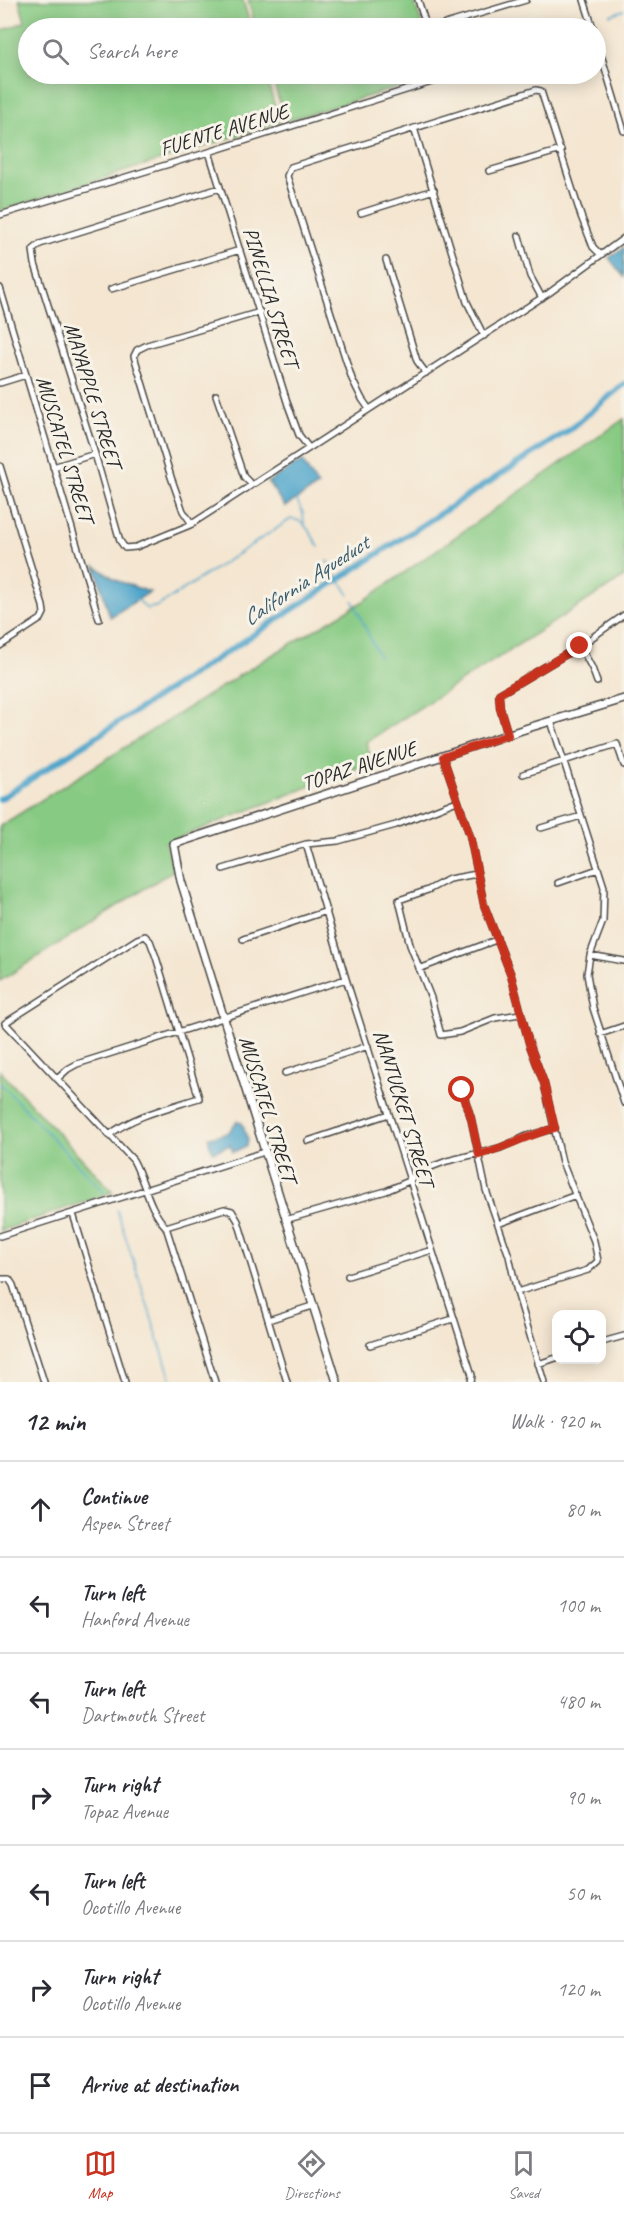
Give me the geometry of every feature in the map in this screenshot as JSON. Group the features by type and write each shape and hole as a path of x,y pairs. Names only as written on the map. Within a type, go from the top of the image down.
{"street":[{"path":"418,0 423,18"},
{"path":"466,18 526,0"},
{"path":"584,0 590,18"},
{"path":"606,71 624,131"},
{"name":"FUENTE AVENUE","path":"0,215 209,152 417,84"},
{"path":"369,409 352,379 287,176 291,167 541,90 581,216 593,247 601,255"},
{"path":"414,128 467,302 484,336"},
{"path":"489,171 561,150"},
{"name":"PINELLIA STREET","path":"209,152 288,405 299,435 309,448"},
{"name":"MAYAPPLE STREET","path":"192,524 136,547 124,548 35,264 33,250 40,244 220,188"},
{"path":"361,213 434,190"},
{"path":"519,236 530,276 542,298"},
{"path":"260,312 147,345 137,350 134,357 171,477 183,511 192,524 542,298 624,238"},
{"path":"111,289 240,250"},
{"path":"386,260 417,361 426,373"},
{"name":"MUSCATEL STREET","path":"0,288 99,619"},
{"path":"0,383 26,375"},
{"path":"216,395 244,477 251,484"},
{"path":"53,466 95,454"},
{"path":"0,466 44,613 41,619 0,646"},
{"path":"508,735 500,708 499,694 580,646 624,615"},
{"path":"580,646 597,682"},
{"name":"TOPAZ AVENUE","path":"174,844 624,699"},
{"path":"551,721 604,887 603,921 590,955 587,974 592,1008 621,1087 624,1103"},
{"path":"523,774 617,744 624,765"},
{"path":"443,757 470,836 484,905 511,975 520,1014 544,1083 562,1162 594,1241 598,1261 588,1270 517,1292"},
{"path":"223,869 306,844 338,841 387,827 457,801"},
{"path":"541,828 580,816"},
{"name":"MUSCATEL STREET","path":"174,844 181,881 337,1382"},
{"name":"NANTUCKET STREET","path":"306,844 388,1114 472,1375 471,1382"},
{"path":"558,883 598,870"},
{"path":"477,874 449,879 429,890 399,900 410,945 431,998 441,1035 460,1032 495,1018 520,1014"},
{"path":"243,939 327,911"},
{"path":"109,1135 134,1119 199,1098 150,941 145,936 5,1023 109,1135 133,1160 141,1174 152,1208 166,1227 215,1382"},
{"path":"419,969 496,940"},
{"path":"590,955 624,961"},
{"path":"57,1079 77,1064 346,979"},
{"path":"600,1034 624,1026"},
{"path":"285,1072 368,1046"},
{"path":"462,1090 471,1118 486,1190 509,1256 517,1292 544,1382"},
{"path":"308,1141 388,1114"},
{"path":"285,1220 386,1191 410,1180 418,1172 447,1161 479,1155 527,1136 555,1128"},
{"path":"0,1236 264,1152"},
{"path":"498,1224 576,1195"},
{"path":"166,1227 224,1209 232,1211 238,1221 287,1382"},
{"path":"73,1214 124,1382"},
{"path":"348,1276 432,1250"},
{"path":"0,1279 9,1279 13,1285 44,1382"},
{"path":"268,1320 312,1306"},
{"path":"370,1345 453,1318"},
{"path":"606,1341 624,1336"},
{"path":"538,1364 552,1359"}],"green space":[{"path":"19,0 243,0 248,18 24,18"},
{"path":"248,0 414,0 420,18 253,18"},
{"path":"18,25 18,84 268,84 280,122 0,211 0,31"},
{"path":"274,84 410,84 285,121"},
{"path":"624,419 624,577 366,742 372,762 165,843 174,870 0,981 0,826 267,658 362,602"},
{"path":"0,1071 113,1192 0,1231"}],"water":[{"path":"624,247 624,277 609,258"},
{"path":"302,461 318,486 285,507 268,482"},
{"path":"95,566 118,581 150,592 110,617"},
{"path":"237,1121 242,1123 248,1140 247,1146 233,1152 230,1145 213,1152 209,1137 228,1133"}],"waterway":[{"path":"610,15 624,10"},
{"name":"California Aqueduct","path":"0,799 569,430 624,384"},
{"path":"296,499 303,513 304,524"},
{"path":"137,599 147,609 158,606 291,519 304,525 319,547"},
{"name":"California Aqueduct","path":"327,561 349,595"},
{"path":"353,601 379,657"},
{"path":"0,1083 104,1192"},
{"path":"117,1210 172,1382"}],"route":[{"path":"462,1090 479,1155 527,1136 555,1128 544,1083 520,1014 511,975 484,905 470,836 443,757 508,735 500,708 499,694 580,646"}]}
